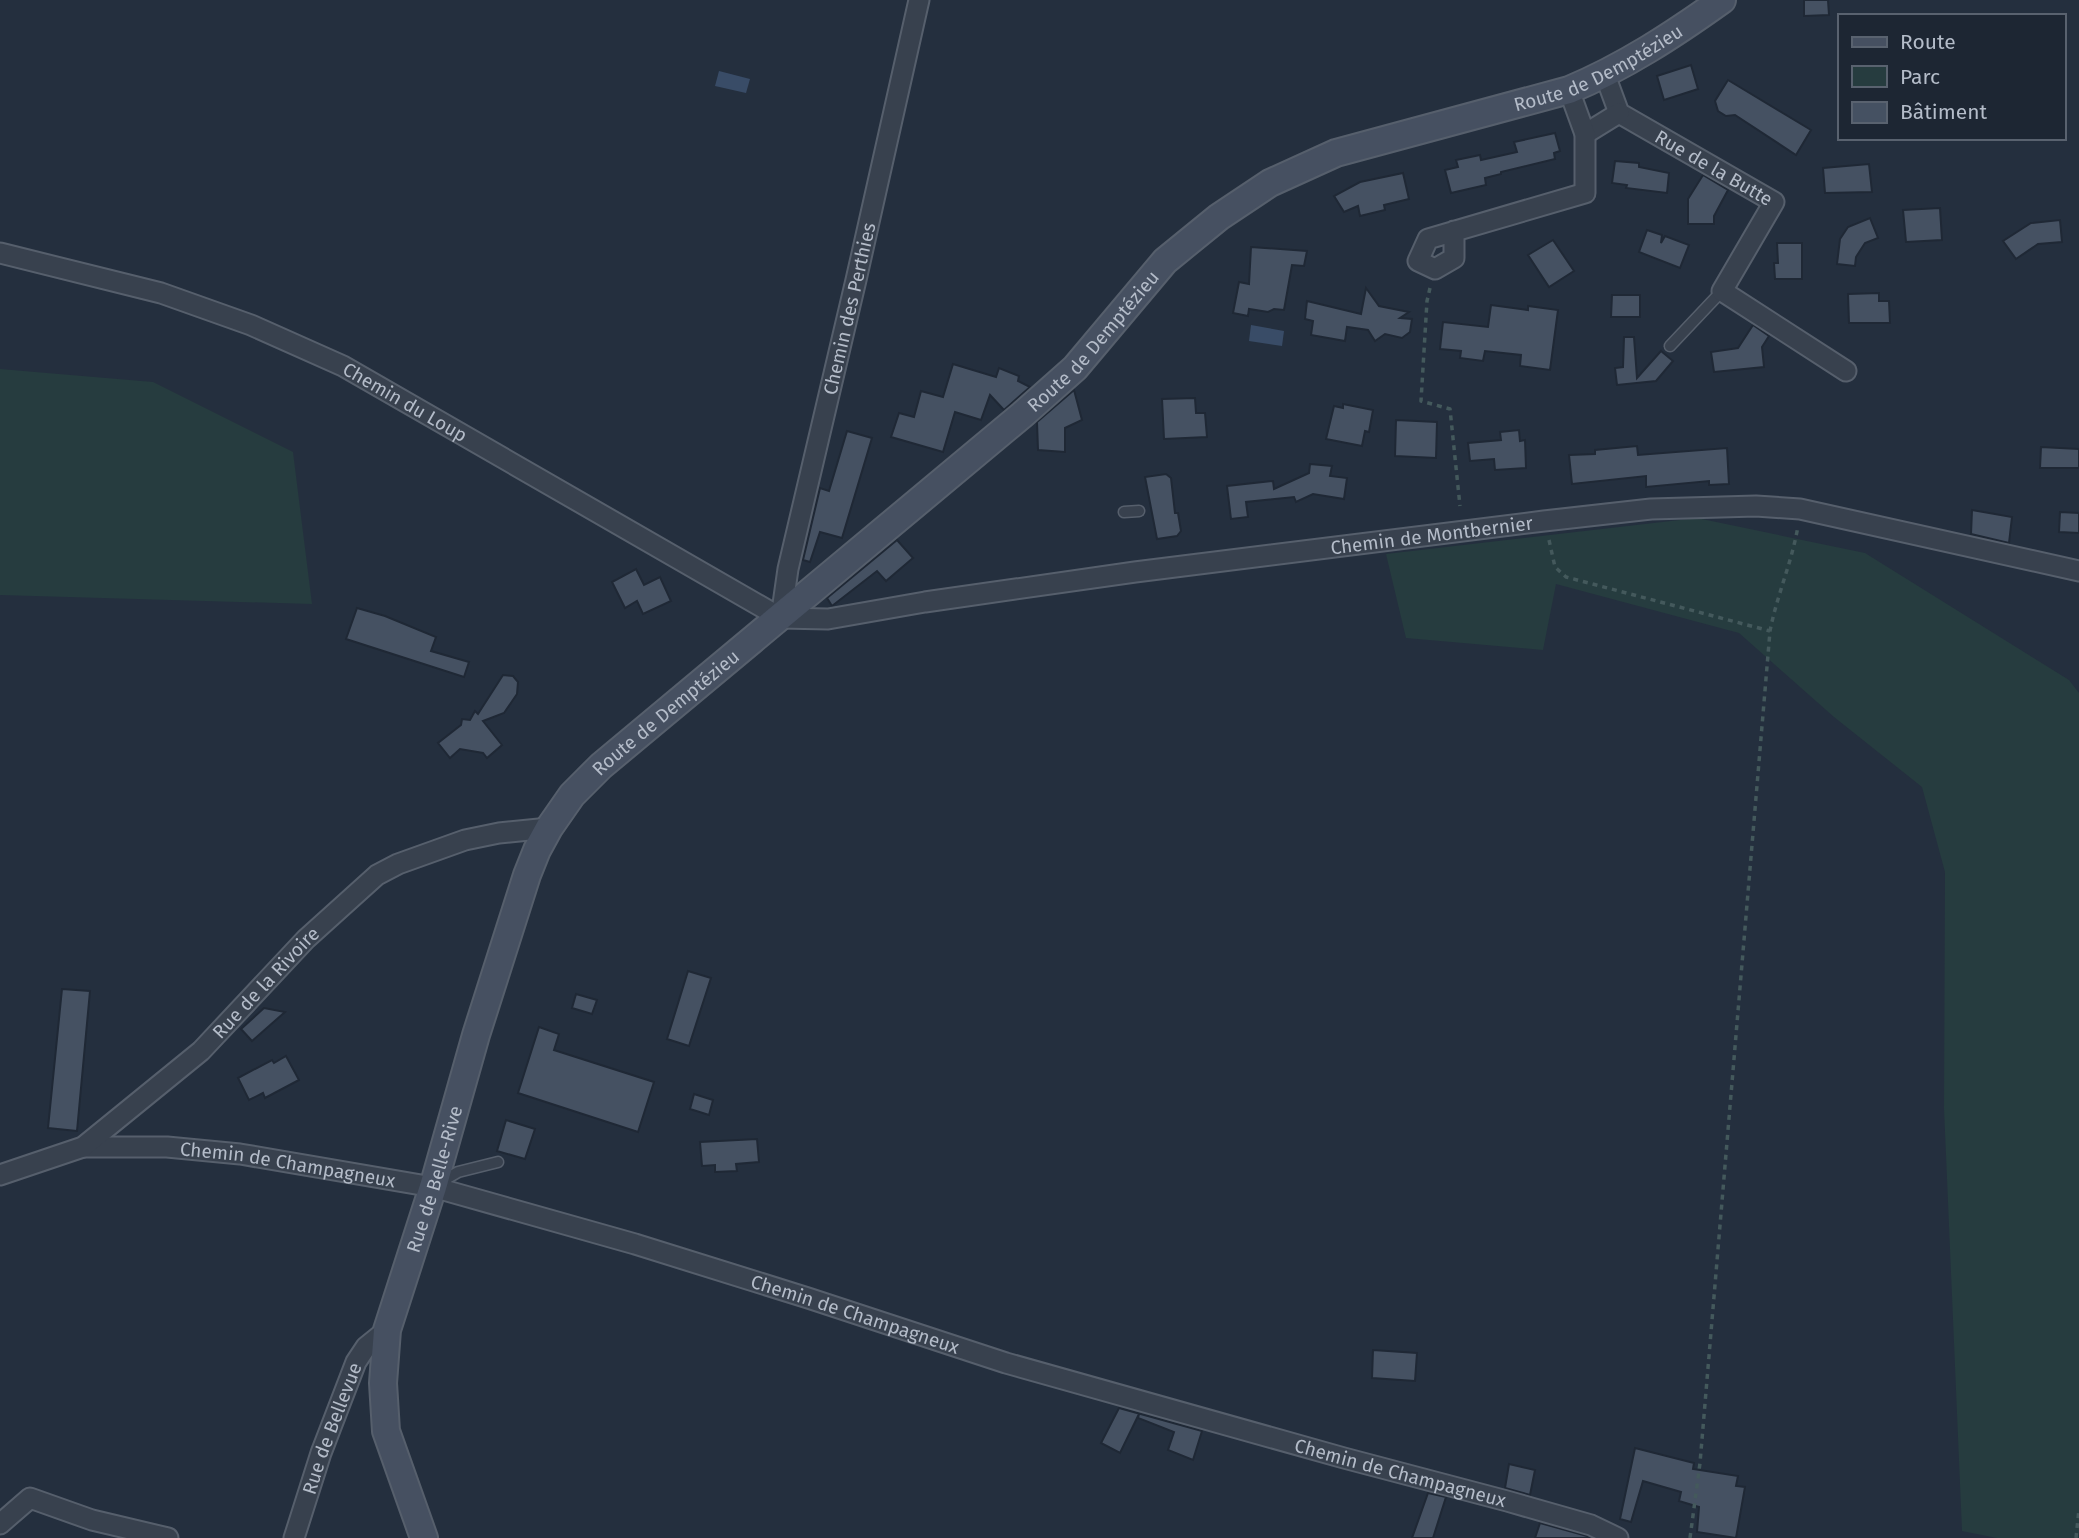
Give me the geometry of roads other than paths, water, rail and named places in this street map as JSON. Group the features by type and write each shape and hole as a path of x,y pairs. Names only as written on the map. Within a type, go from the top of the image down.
{"street":[{"name":"Chemin des Perthies","path":"781,618 788,569 919,0"},
{"name":"Route de Demptézieu","path":"550,828 572,795 601,766 781,618 1066,376 1165,261 1219,217 1270,183 1336,153 1569,90 1605,75 1657,46 1722,0"},
{"path":"1585,134 1619,113 1605,75"},
{"path":"1435,269 1418,261 1428,239 1585,193 1585,134 1569,90"},
{"name":"Rue de la Butte","path":"1619,113 1774,202 1722,291"},
{"name":"Chemin du Loup","path":"0,253 161,293 251,325 343,366 781,618"},
{"path":"1722,291 1846,370"},
{"name":"Chemin de Montbernier","path":"781,618 828,619 925,602 1122,574 1651,509 1756,506 1800,509 2079,571"},
{"name":"Rue de la Rivoire","path":"0,1175 83,1147 201,1051 306,939 377,874 465,840 499,833 550,828"},
{"name":"Rue de Belle-Rive","path":"423,1538 386,1431 383,1383 387,1330 509,929 537,850 550,828"},
{"name":"Chemin de Champagneux","path":"83,1147 167,1147 228,1153 433,1186 644,1247 1006,1363 1369,1465 1507,1500 1591,1525 1618,1538"},
{"name":"Rue de Bellevue","path":"294,1538 321,1452 356,1362 366,1347 387,1330"},
{"path":"0,1524 30,1498 92,1520 168,1538"}],"lane":[{"path":"1670,346 1722,291"},
{"path":"1124,512 1139,511"},
{"path":"433,1186 458,1172 498,1162"}],"water":[{"path":"719,71 750,79 746,93 715,86"},
{"path":"1251,325 1284,331 1282,346 1249,341"}]}
